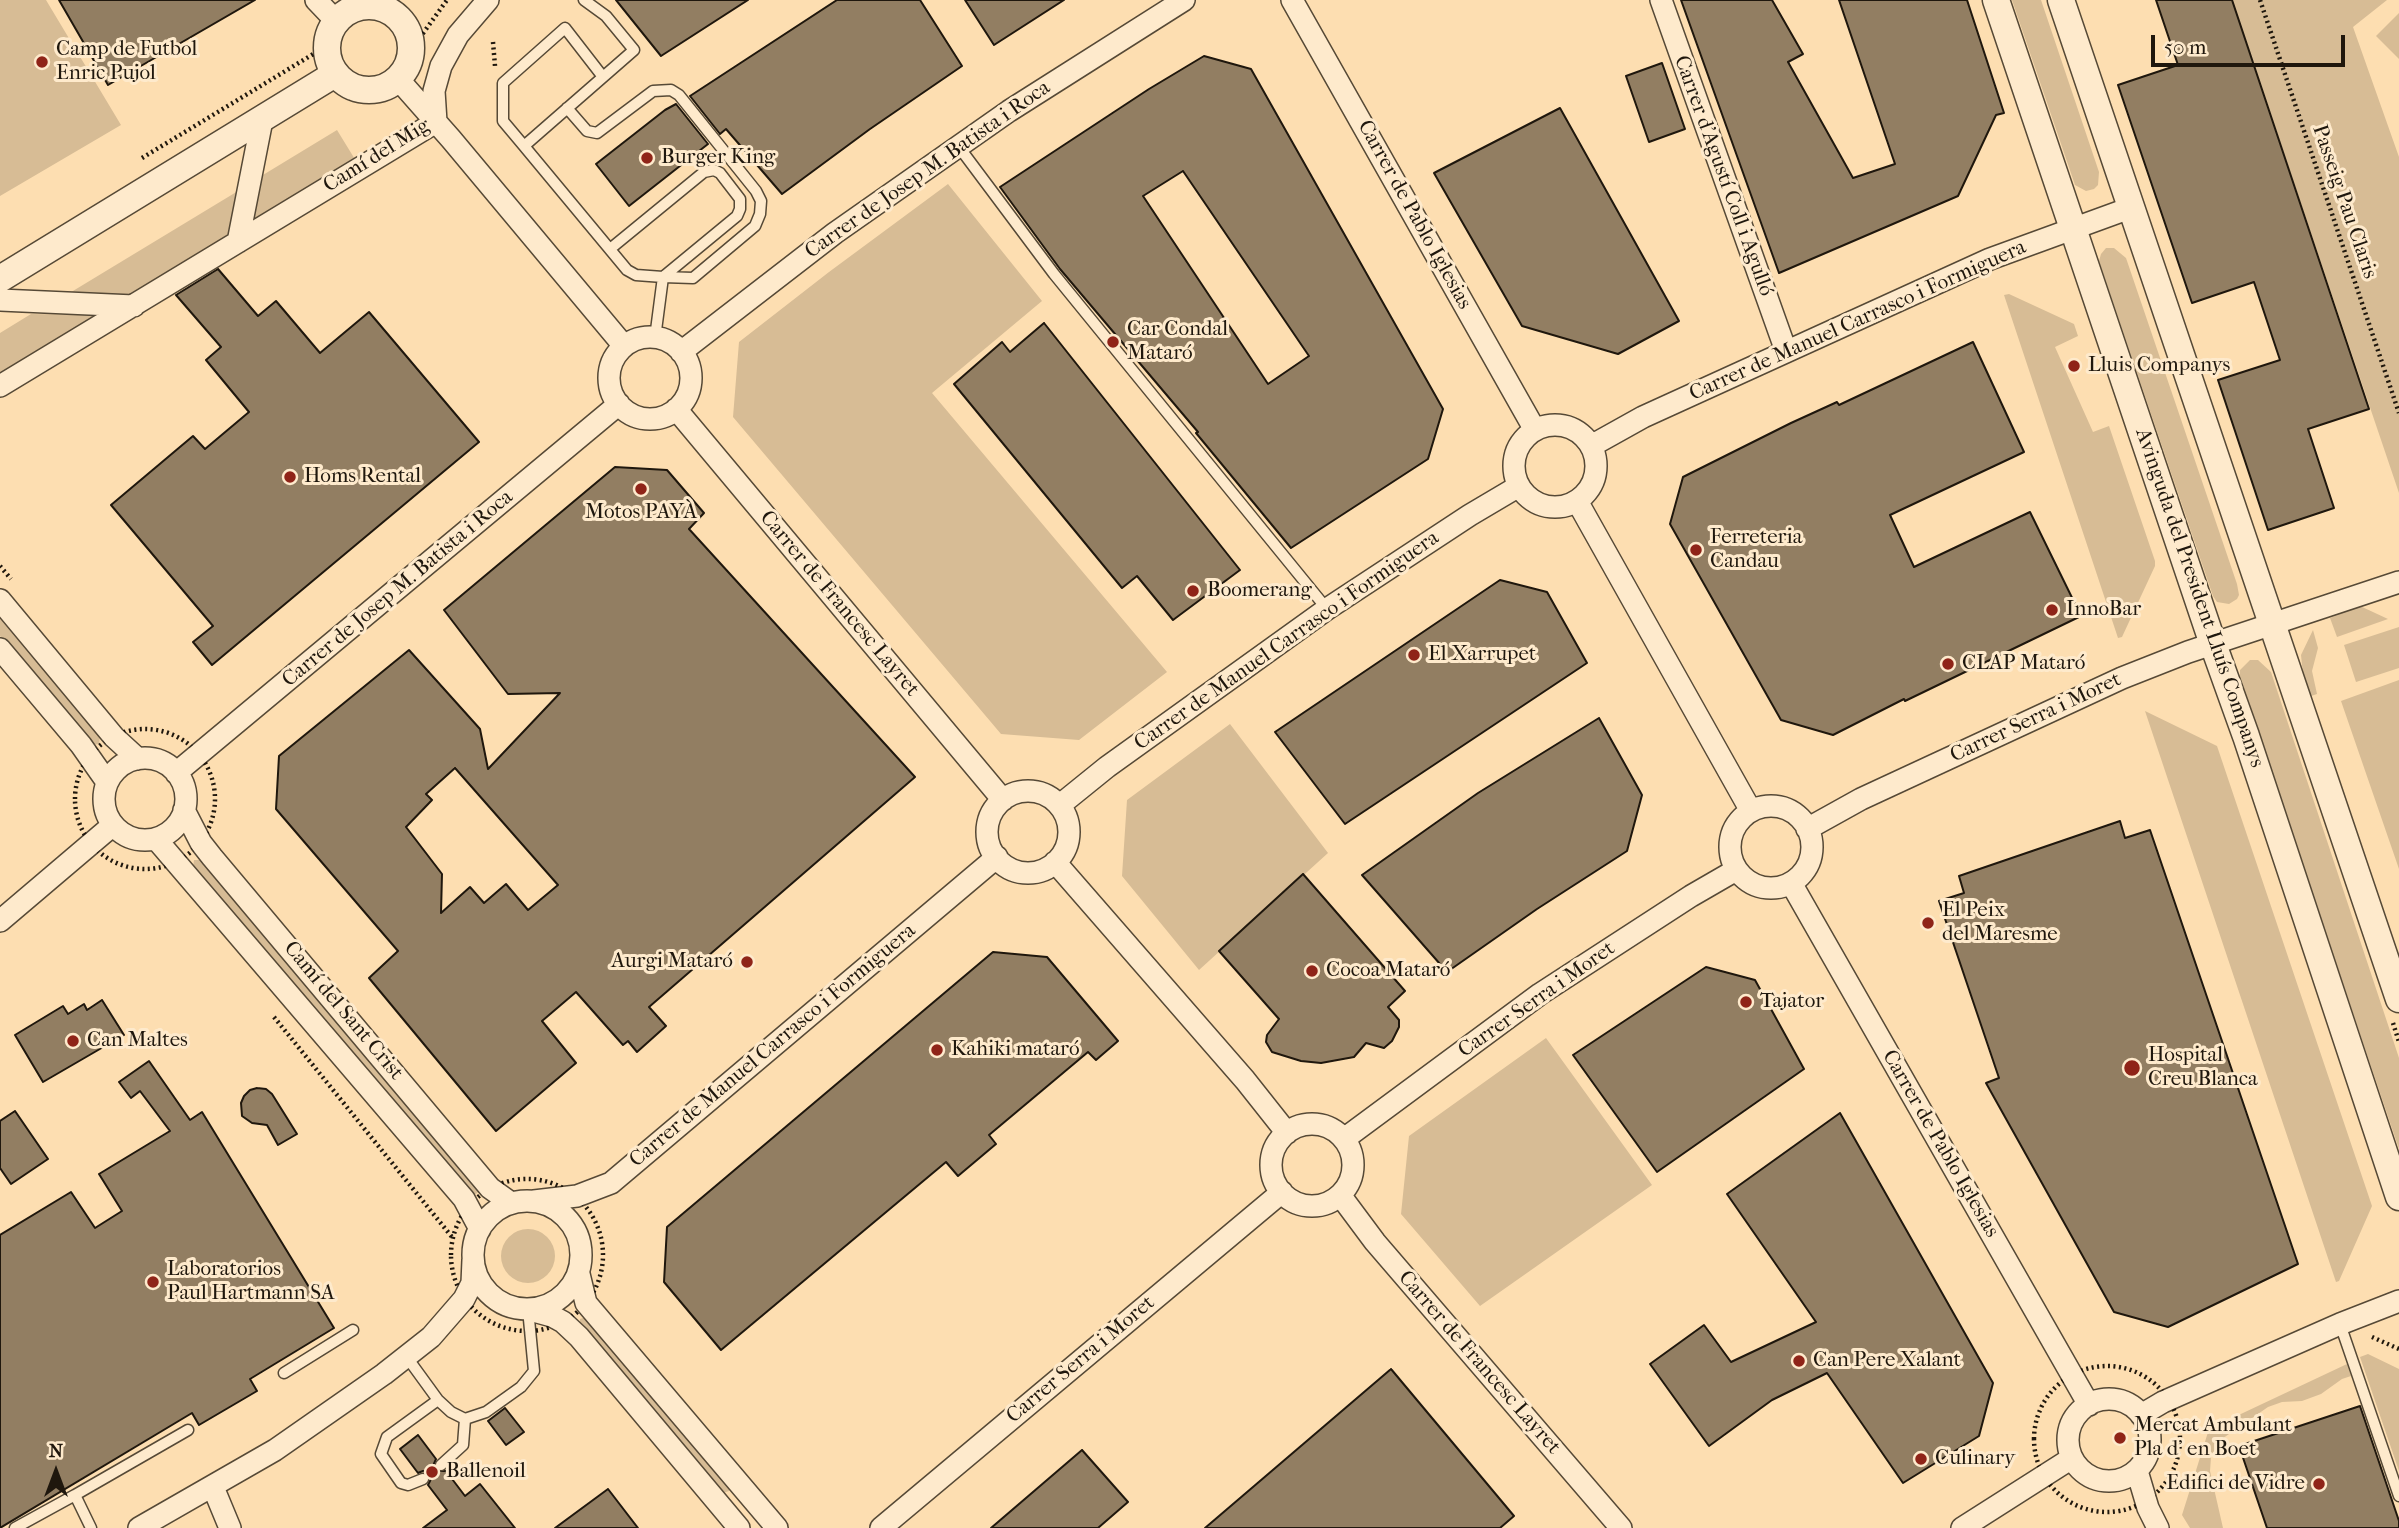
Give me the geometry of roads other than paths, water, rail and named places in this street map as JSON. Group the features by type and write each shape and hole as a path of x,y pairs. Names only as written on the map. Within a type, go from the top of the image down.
{"street":[{"path":"316,0 335,20"},
{"name":"Camí del Mig","path":"0,386 436,122 435,91 441,66 458,35 488,0"},
{"name":"Carrer de Josep M. Batista i Roca","path":"681,352 835,233 1009,111 1184,0"},
{"name":"Carrer de Pablo Iglesias","path":"1292,0 1535,430"},
{"name":"Carrer d'Agustí Coll i Agulló","path":"1661,0 1786,351"},
{"name":"Avinguda del President Lluís Companys","path":"1996,0 2399,1197"},
{"path":"2061,0 2399,999"},
{"path":"397,6 409,33 411,45 406,69 398,79 377,90 365,90 344,82 329,64 327,42 335,20 357,7 397,6"},
{"path":"0,279 335,74"},
{"path":"398,79 624,346"},
{"path":"238,242 262,120"},
{"name":"Carrer de Manuel Carrasco i Formiguera","path":"1591,446 1643,417 1990,259 2130,208"},
{"path":"0,300 136,306"},
{"path":"644,338 655,338 670,342 681,352 687,361 691,382 688,392 676,409 653,419 640,418 628,413 619,404 613,395 609,374 616,354 624,346 644,338"},
{"name":"Carrer de Josep M. Batista i Roca","path":"176,774 619,404"},
{"name":"Carrer de Francesc Layret","path":"676,409 1003,800"},
{"path":"1560,425 1583,436 1591,446 1596,470 1586,493 1577,501 1561,506 1545,506 1530,499 1520,486 1514,461 1525,438 1535,430 1560,425"},
{"name":"Carrer de Manuel Carrasco i Formiguera","path":"1060,805 1107,767 1327,609 1470,515 1520,486"},
{"path":"1577,501 1751,811"},
{"name":"Carrer Serra i Moret","path":"1807,829 1861,799 2122,678 2213,644 2399,582"},
{"path":"0,600 114,737 138,759"},
{"path":"0,649 90,757 107,782"},
{"path":"138,759 160,761 176,774 186,797 184,810 174,828 156,839 144,840 122,834 113,825 104,804 107,782 120,767 138,759"},
{"path":"1032,791 1048,796 1060,805 1069,829 1068,841 1055,862 1044,869 1018,871 1006,866 997,857 991,848 988,827 995,808 1003,800 1017,792 1032,791"},
{"path":"1763,807 1777,807 1800,818 1807,829 1811,841 1808,865 1791,883 1777,888 1761,887 1747,881 1736,870 1730,844 1733,831 1751,811 1763,807"},
{"name":"Camí del Sant Crist","path":"184,810 201,842 489,1188 511,1203"},
{"path":"0,921 113,825"},
{"name":"Camí del Sant Crist","path":"156,839 468,1205 480,1229"},
{"name":"Carrer de Manuel Carrasco i Formiguera","path":"534,1201 577,1196 611,1183 997,857"},
{"path":"1055,862 1245,1080 1287,1133"},
{"name":"Carrer Serra i Moret","path":"1344,1139 1540,994 1736,870"},
{"name":"Carrer de Pablo Iglesias","path":"1791,883 2089,1405"},
{"path":"1311,1124 1335,1131 1344,1139 1352,1153 1353,1168 1349,1183 1340,1195 1326,1204 1310,1206 1294,1202 1282,1192 1275,1181 1273,1155 1278,1143 1287,1133 1311,1124"},
{"name":"Carrer Serra i Moret","path":"881,1528 1282,1192"},
{"name":"Carrer de Francesc Layret","path":"1340,1195 1375,1242 1621,1528"},
{"path":"139,1528 275,1450 384,1374 431,1337 464,1298 472,1283 474,1244 488,1217 511,1203 534,1201 558,1210 575,1230 582,1258 579,1273 571,1288 544,1307 528,1309"},
{"path":"473,1260 476,1275 495,1299 508,1306 552,1316 564,1322 579,1337 739,1528"},
{"path":"579,1273 586,1303 776,1528"},
{"path":"2141,1415 2163,1402 2399,1301"},
{"path":"2102,1400 2117,1400 2131,1405 2141,1415 2148,1428 2150,1444 2146,1458 2137,1471 2120,1480 2101,1481 2084,1472 2072,1458 2068,1443 2070,1428 2077,1415 2089,1405 2102,1400"},
{"path":"1962,1528 2072,1458"},
{"path":"2137,1471 2148,1508 2158,1528"},
{"path":"213,1487 230,1528"}],"lane":[{"path":"524,146 634,50 606,16 584,0"},
{"path":"567,108 587,131 597,133 653,91 671,90 678,95 756,191 761,201 755,226 693,278 636,275 627,270 503,121 503,83 565,28 603,77"},
{"path":"959,147 1054,274 1327,609"},
{"path":"610,249 704,172 714,170 720,173 740,199 737,216 663,277 655,338"},
{"path":"406,1356 438,1400 451,1412 465,1419 486,1412 521,1387 534,1371 528,1309"},
{"path":"2340,1324 2399,1496"},
{"path":"284,1373 353,1330"},
{"path":"423,1479 408,1485 401,1483 381,1454 387,1437 438,1400"},
{"path":"441,1465 463,1445 465,1419"},
{"path":"15,1528 188,1430"},
{"path":"75,1495 90,1528"}],"place":[{"name":"Camp de Futbol Enric Pujol","path":"42,62"},
{"name":"Burger King","path":"647,158"},
{"name":"Car Condal Mataró","path":"1113,342"},
{"name":"Lluis Companys","path":"2074,366"},
{"name":"Homs Rental","path":"290,477"},
{"name":"Motos PAYÀ","path":"641,489"},
{"name":"Ferreteria Candau","path":"1696,550"},
{"name":"Boomerang","path":"1193,591"},
{"name":"InnoBar","path":"2052,610"},
{"name":"El Xarrupet","path":"1414,655"},
{"name":"CLAP Mataró","path":"1948,664"},
{"name":"El Peix del Maresme","path":"1928,923"},
{"name":"Aurgi Mataró","path":"747,962"},
{"name":"Cocoa Mataró","path":"1312,971"},
{"name":"Tajator","path":"1746,1002"},
{"name":"Can Maltes","path":"73,1041"},
{"name":"Kahiki mataró","path":"937,1050"},
{"name":"Hospital Creu Blanca","path":"2132,1068"},
{"name":"Laboratorios Paul Hartmann SA","path":"153,1282"},
{"name":"Can Pere Xalant","path":"1799,1361"},
{"name":"Mercat Ambulant Pla d' en Boet","path":"2120,1438"},
{"name":"Culinary","path":"1921,1459"},
{"name":"Ballenoil","path":"432,1472"},
{"name":"Edifici de Vidre","path":"2319,1484"}]}
